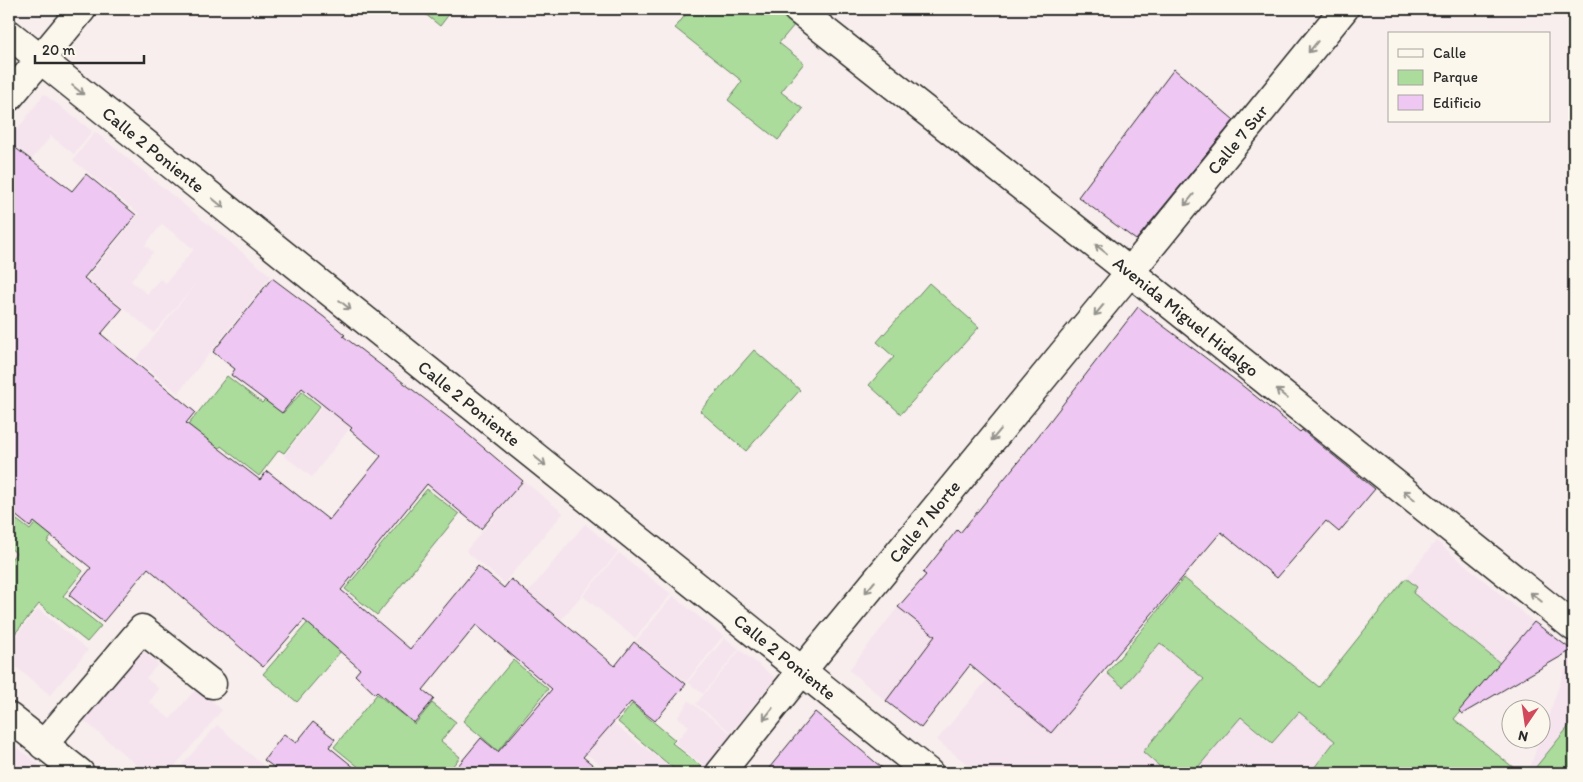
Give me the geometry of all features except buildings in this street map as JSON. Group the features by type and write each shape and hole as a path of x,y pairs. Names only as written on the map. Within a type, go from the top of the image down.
{"street":[{"path":"9,97 82,9"},
{"name":"Avenida Miguel Hidalgo","path":"797,9 1574,627"},
{"name":"Calle 7 Sur","path":"1130,272 1344,9"},
{"name":"Calle 2 Poniente","path":"9,34 928,773"},
{"name":"Calle 7 Norte","path":"720,773 1130,272"},
{"path":"43,745 142,629 212,684"},
{"path":"9,717 80,773"}],"shaded area":[{"path":"44,94 92,131 74,154 51,136 32,159 9,141"},
{"path":"95,132 271,276 178,393 136,359 198,281 154,333 87,278 139,214 73,160","holes":["162,224 194,249 166,283 160,279 147,294 131,281 153,252 145,245"]},
{"path":"364,352 392,373 312,477 284,456"},
{"path":"524,481 563,513 504,583 466,551"},
{"path":"585,524 618,552 549,634 516,607"},
{"path":"1436,541 1534,622 1500,663 1413,592 1417,587 1406,578"},
{"path":"619,553 671,594 635,638 583,596"},
{"path":"673,596 723,636 686,682 636,641"},
{"path":"898,607 938,638 931,642 886,701 849,670"},
{"path":"38,609 88,650 50,695 9,661 9,644"},
{"path":"725,638 739,649 703,694 688,682"},
{"path":"1160,643 1204,680 1143,752 1167,773 978,773 937,740 987,680 1072,707 1107,673 1123,686"},
{"path":"138,647 158,664 146,678 159,689 149,702 170,719 197,688 222,710 169,773 146,773 79,716"},
{"path":"740,650 775,678 731,732 696,704"},
{"path":"1572,650 1574,652 1574,720 1550,749 1550,712"},
{"path":"689,701 733,735 707,768 675,743 689,726 678,717"},
{"path":"1298,711 1336,741 1310,773 1249,773 1254,767 1248,773 1193,773 1241,717 1271,745"},
{"path":"610,721 678,773 612,773 585,753"},
{"path":"217,725 272,773 175,773"},
{"path":"9,741 39,765 33,773 9,773"},
{"path":"1536,750 1549,750 1530,773 1528,773"}],"green space":[{"path":"419,9 453,9 440,26"},
{"path":"690,9 776,9 795,24 779,43 804,63 781,92 803,109 778,140 728,100 742,81 675,28"},
{"path":"929,283 979,327 901,414 869,385 894,357 877,342"},
{"path":"754,350 800,390 746,451 700,411"},
{"path":"227,376 262,403 266,399 283,413 302,392 320,406 284,453 279,450 259,476 221,446 199,473 169,449"},
{"path":"91,455 108,468 47,542 83,571 63,596 101,626 87,642 39,604 9,641 9,562 16,553 9,547 9,530 17,520 30,530"},
{"path":"427,489 459,514 377,615 345,589"},
{"path":"1184,578 1319,687 1406,578 1417,587 1413,593 1500,663 1454,719 1520,773 1310,773 1335,741 1299,712 1272,743 1241,717 1193,773 1167,773 1143,752 1204,679 1160,643 1123,687 1107,673"},
{"path":"316,613 353,637 297,702 263,674"},
{"path":"513,660 548,689 498,751 463,721"},
{"path":"377,694 415,724 432,703 456,722 441,741 460,757 447,773 366,773 334,747"},
{"path":"632,704 675,740 672,743 702,767 697,773 679,773 618,722"},
{"path":"1574,720 1574,773 1531,773"}]}
